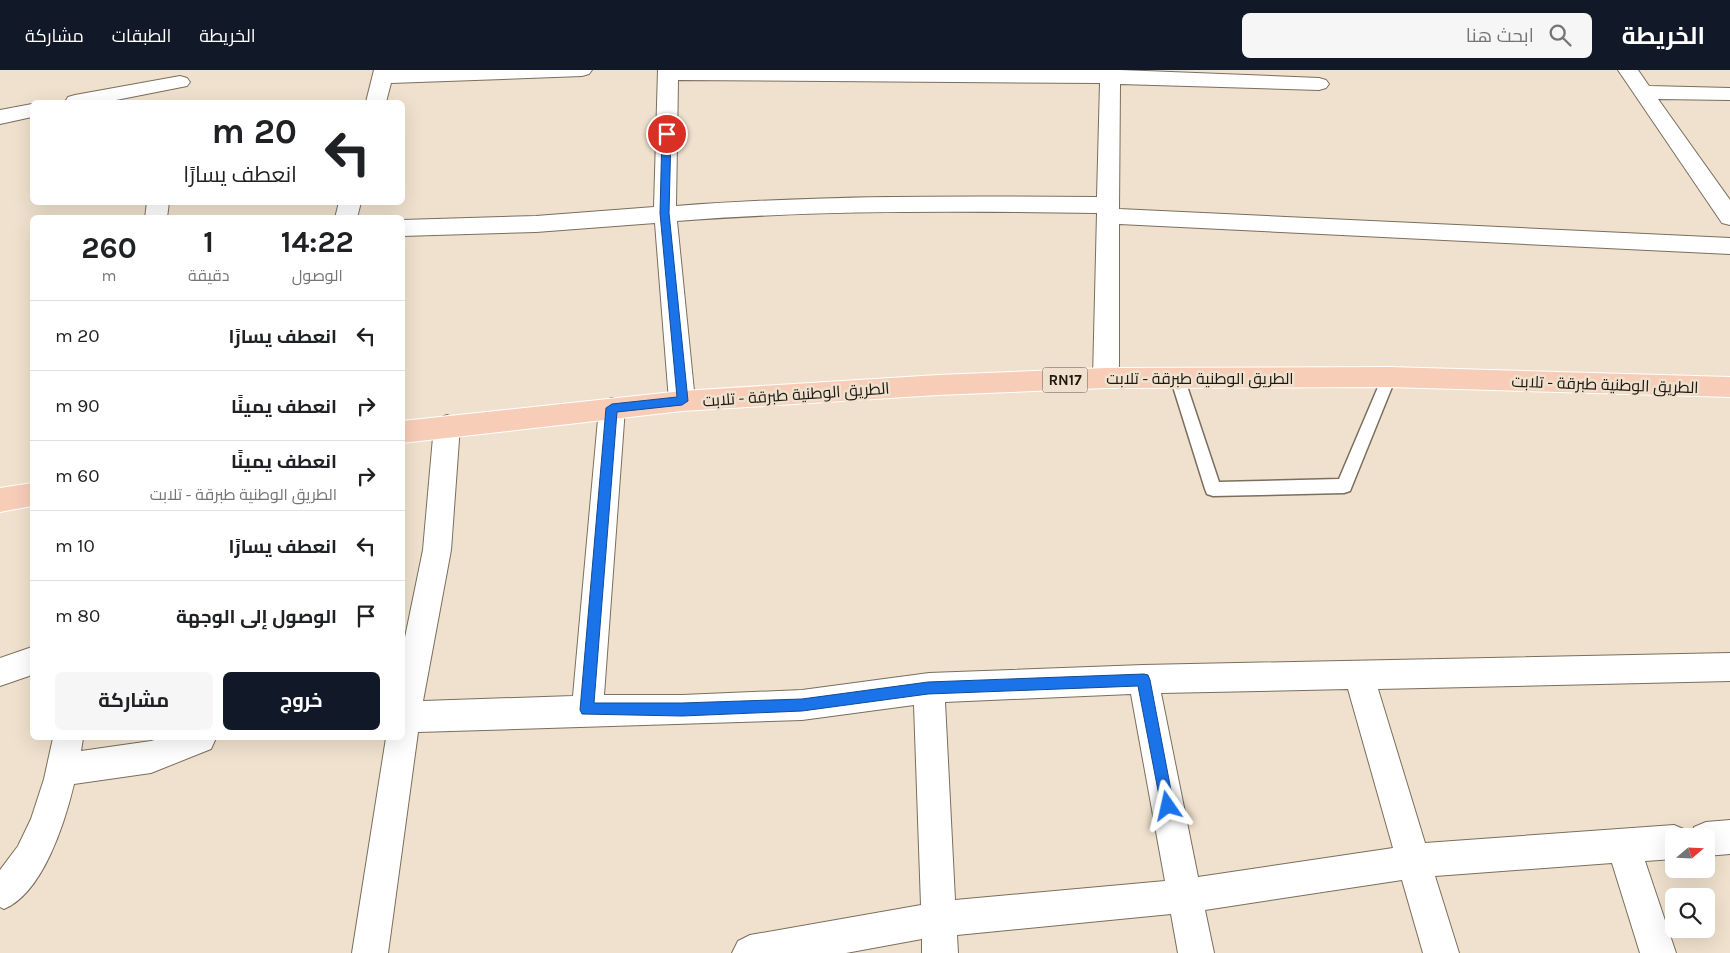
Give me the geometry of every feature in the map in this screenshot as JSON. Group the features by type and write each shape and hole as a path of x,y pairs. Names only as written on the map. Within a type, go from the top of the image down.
{"main road":[{"name":"الطريق الوطنية طبرقة - تلابت","path":"405,432 682,401 938,385 1106,378 1389,377 1730,387"},
{"path":"0,500 30,495"}],"street":[{"path":"377,100 384,74 582,70"},
{"path":"1628,70 1730,217"},
{"path":"682,401 665,213 668,72 1110,73 1210,75 1319,84"},
{"path":"1106,378 1110,73"},
{"path":"83,100 182,76 177,100"},
{"path":"1644,92 1730,94"},
{"path":"0,118 30,111"},
{"path":"405,228 536,224 775,206 898,203 1107,210 1730,246"},
{"path":"587,710 612,408"},
{"path":"405,718 437,550 447,426"},
{"path":"0,672 30,661"},
{"path":"405,729 587,710 682,710 802,705 928,688 1144,680 1730,668"},
{"path":"1359,675 1441,953"},
{"path":"1144,680 1196,953"},
{"path":"928,688 940,953"},
{"path":"4,892 21,871 37,844 62,770 68,740"},
{"path":"62,770 151,757 195,740"},
{"path":"370,953 401,740"},
{"path":"1715,838 1730,837"},
{"path":"750,953 938,919 1185,896 1415,861 1665,843"},
{"path":"1623,846 1658,953"}],"lane":[{"path":"1177,378 1213,489 1344,486 1389,377"}],"route":[{"path":"667,134 665,213 682,401 612,408 587,710 682,710 802,705 876,697 928,688 1144,680 1168,806"}]}
